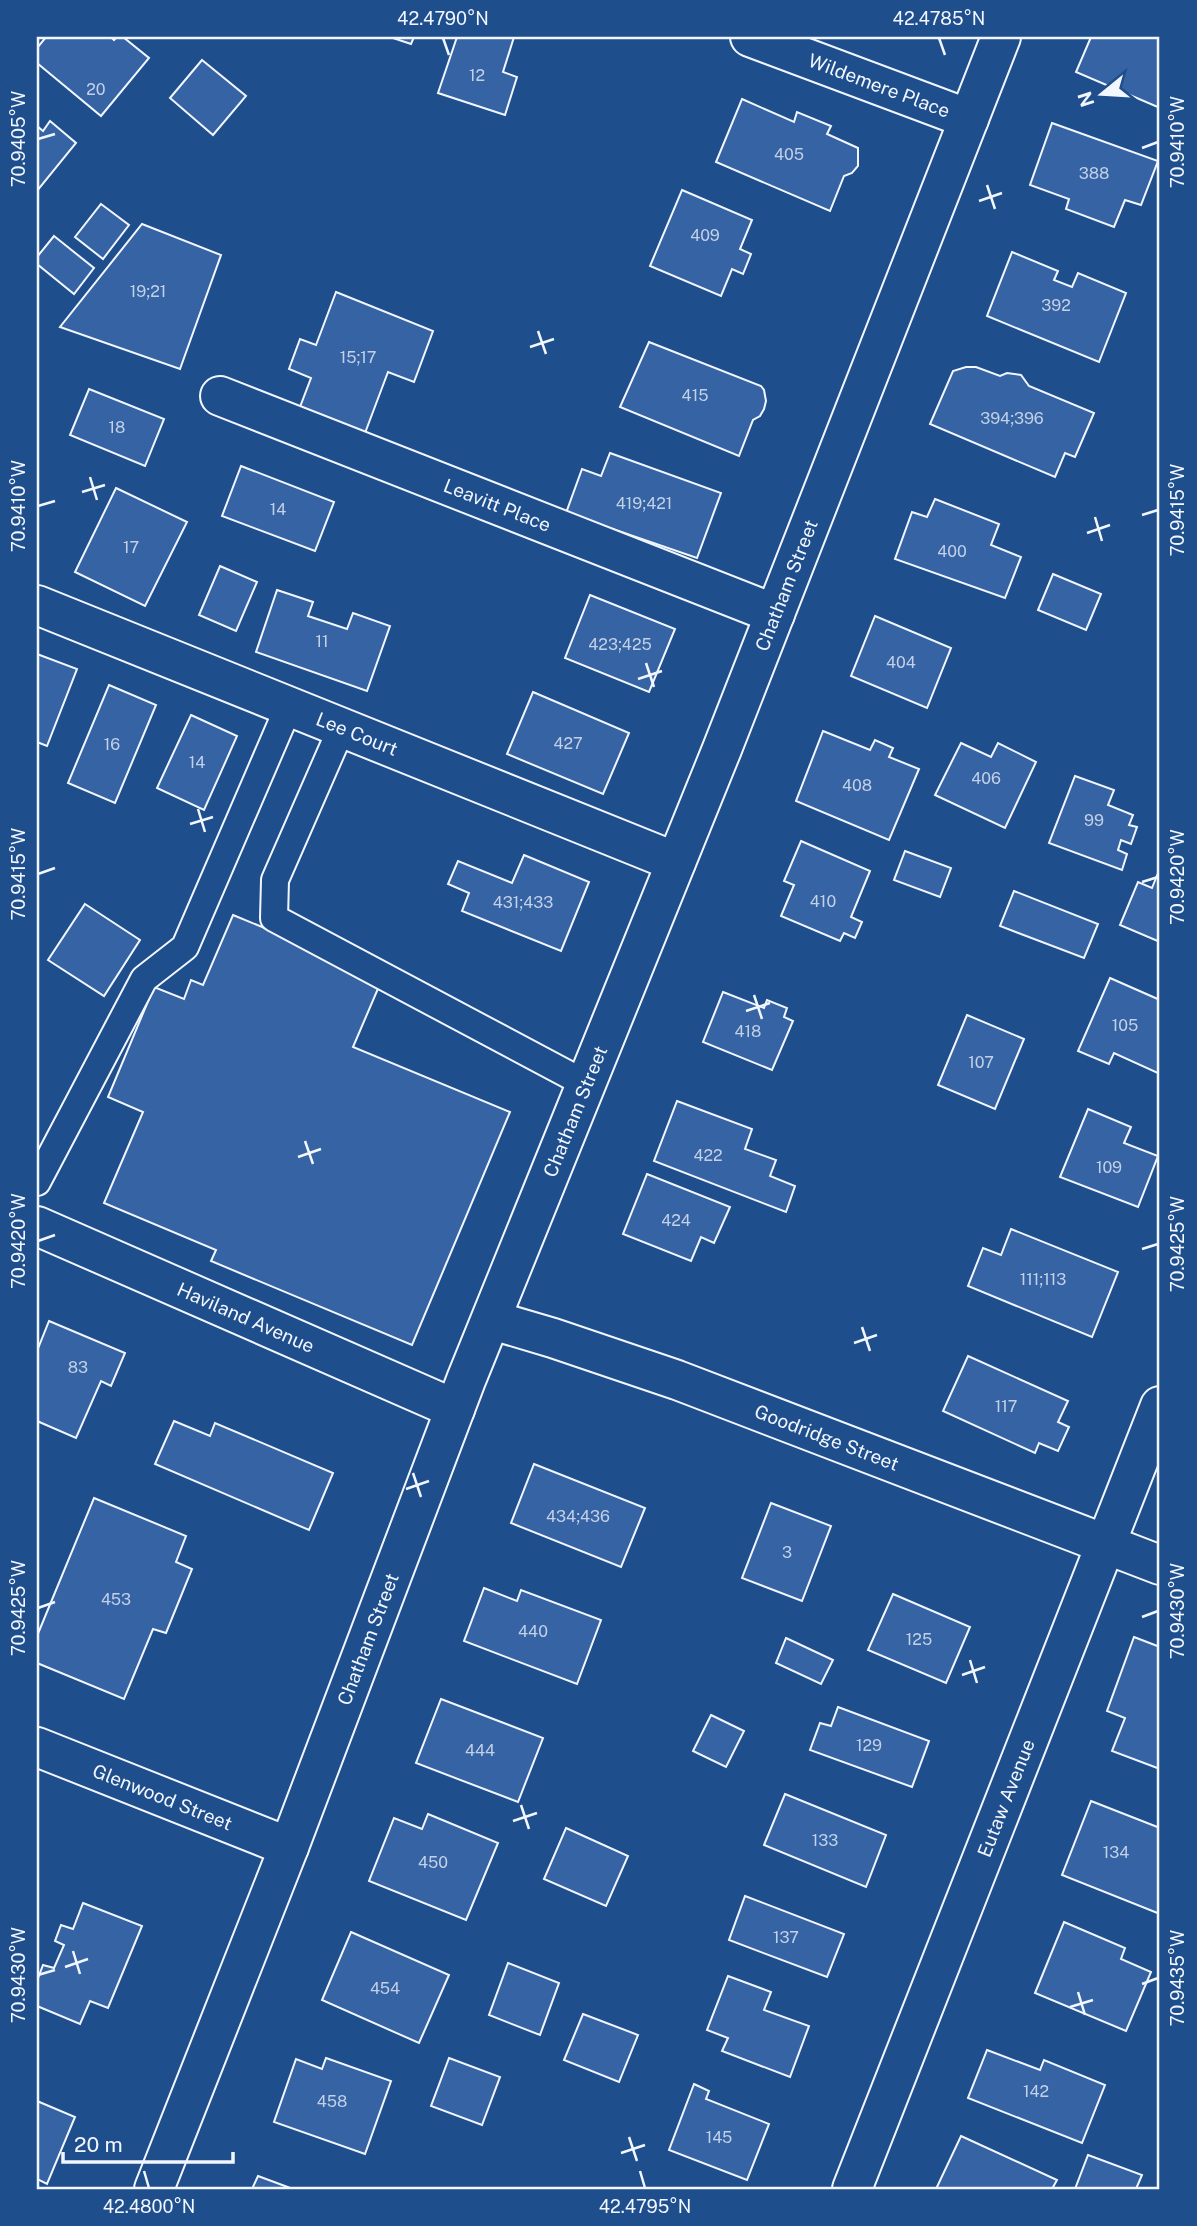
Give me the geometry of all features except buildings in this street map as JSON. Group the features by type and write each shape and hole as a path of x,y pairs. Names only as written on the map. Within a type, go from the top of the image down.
{"street":[{"name":"Wildemere Place","path":"750,37 970,120"},
{"name":"Chatham Street","path":"154,2189 289,1847 455,1409 775,614 1001,37"},
{"name":"Leavitt Place","path":"220,396 775,614"},
{"name":"Lee Court","path":"37,605 676,862"},
{"name":"Haviland Avenue","path":"37,1226 455,1409"},
{"name":"Goodridge Street","path":"492,1320 677,1380 1160,1565"},
{"name":"Eutaw Avenue","path":"852,2189 1160,1406"},
{"name":"Glenwood Street","path":"37,1747 289,1847"}],"lane":[{"path":"37,1182 144,979 185,947 289,706"},
{"path":"342,727 275,880 274,918 586,1084"}]}
